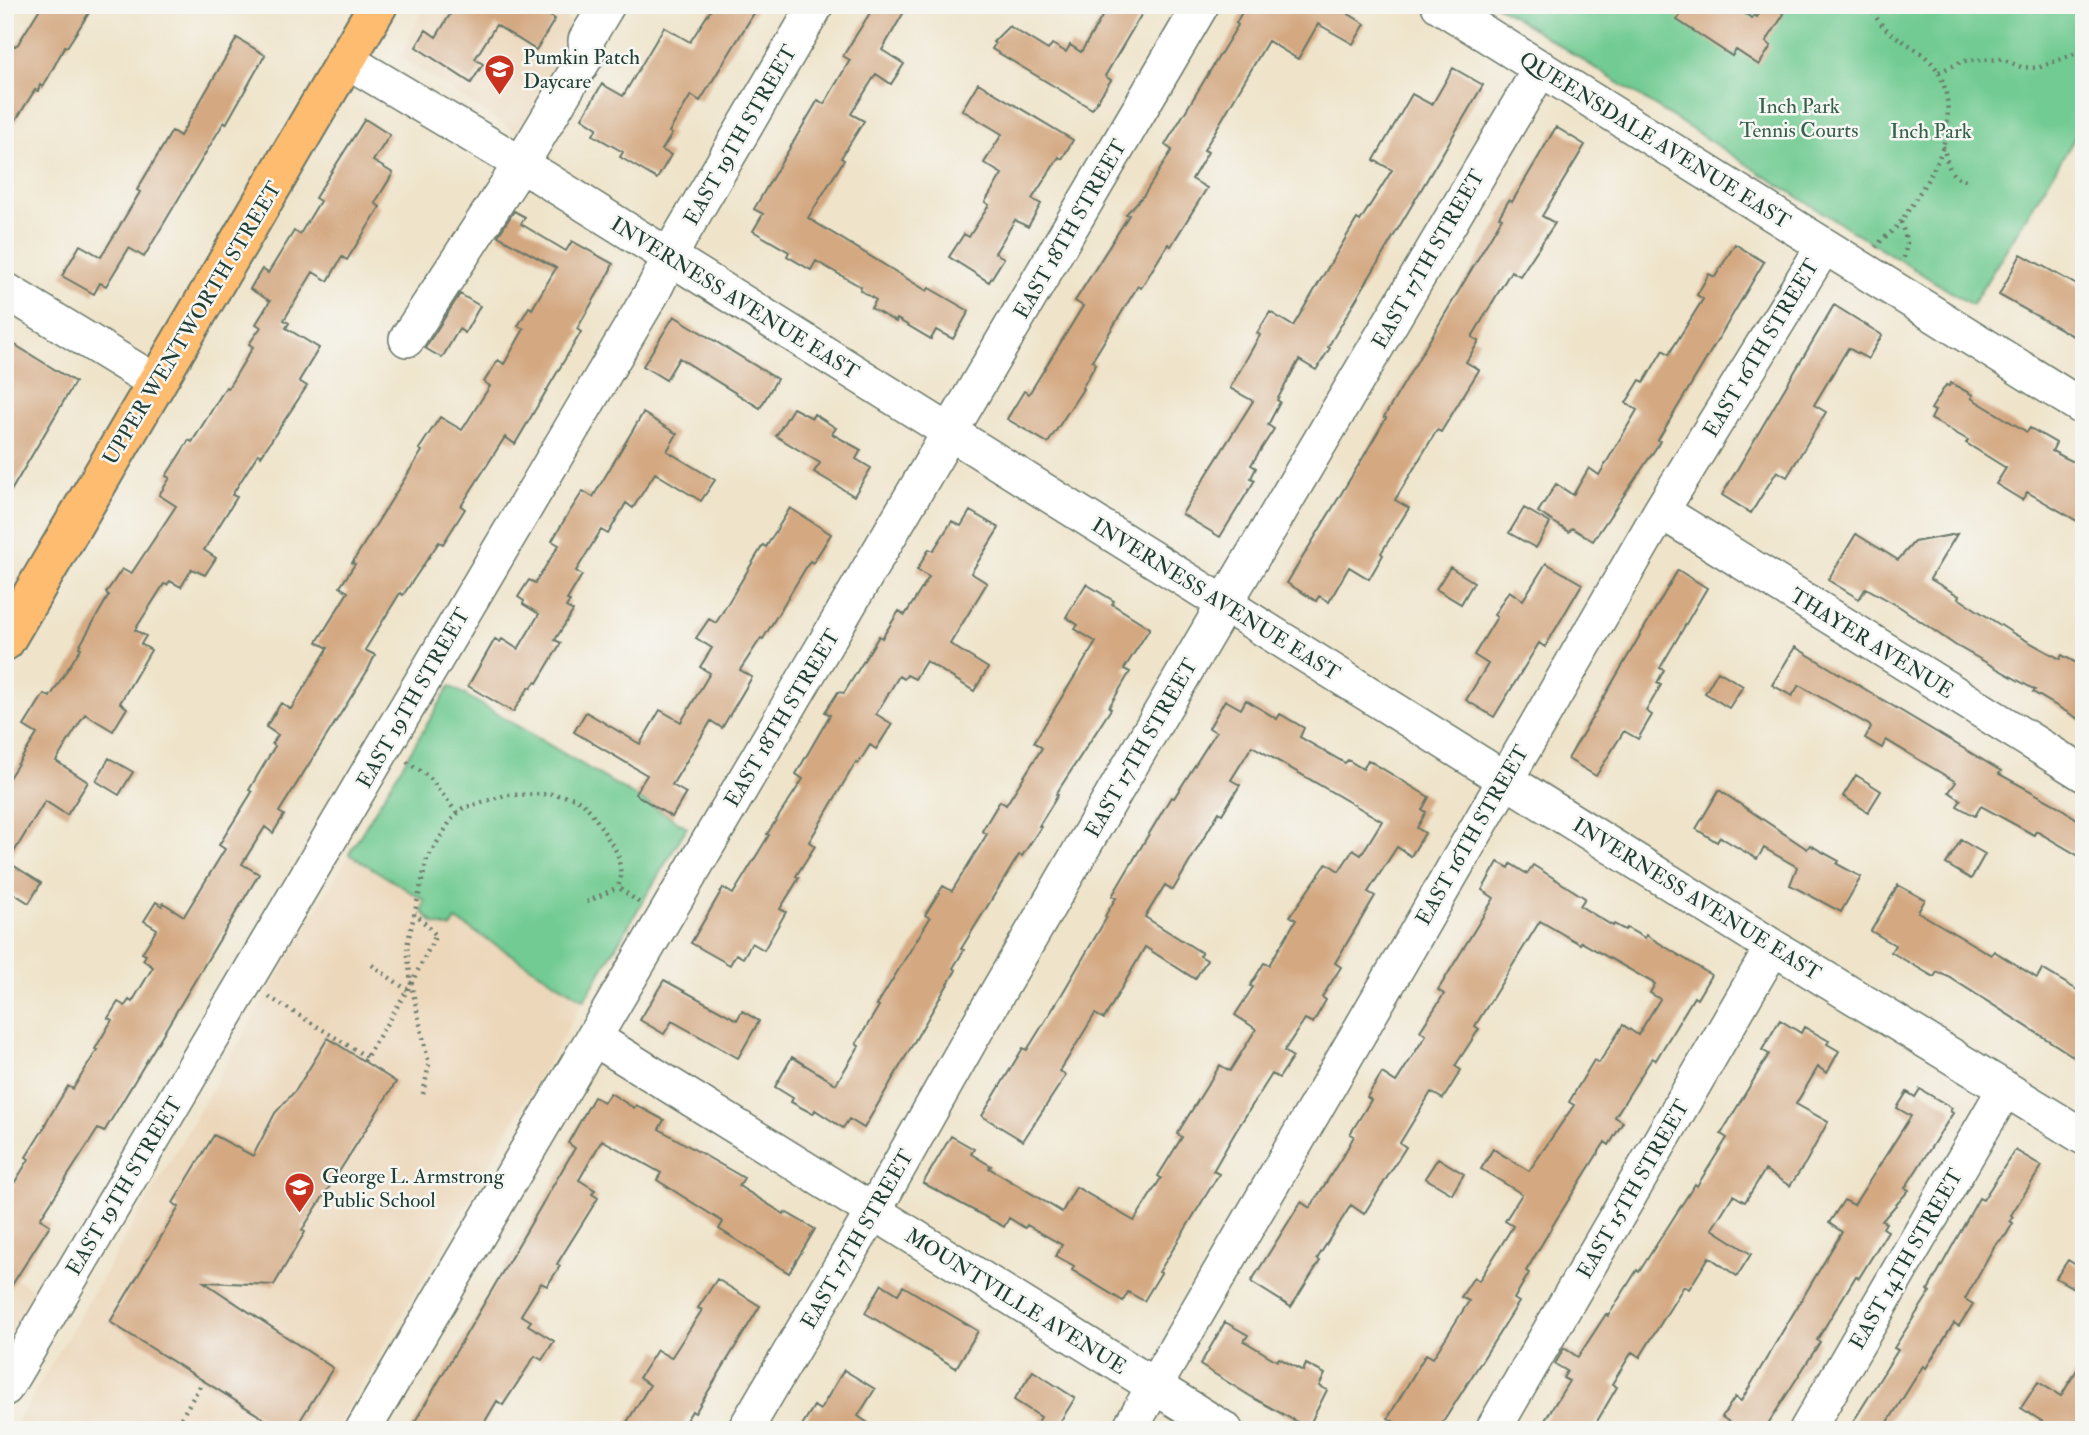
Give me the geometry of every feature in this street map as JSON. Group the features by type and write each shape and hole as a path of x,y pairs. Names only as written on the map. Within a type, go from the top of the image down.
{"main road":[{"name":"UPPER WENTWORTH STREET","path":"5,641 379,5"}],"street":[{"path":"407,340 521,164 587,54 586,40 607,5"},
{"name":"EAST 19TH STREET","path":"5,1388 654,289 669,256 816,5"},
{"name":"EAST 18TH STREET","path":"363,1430 1200,5"},
{"name":"QUEENSDALE AVENUE EAST","path":"1439,5 2084,408"},
{"name":"INVERNESS AVENUE EAST","path":"348,61 521,164 1504,780 2084,1137"},
{"name":"EAST 17TH STREET","path":"745,1430 970,1040 1541,68"},
{"name":"EAST 16TH STREET","path":"1129,1430 1661,511 1824,246"},
{"path":"5,290 157,383"},
{"name":"THAYER AVENUE","path":"1661,511 2084,774"},
{"name":"EAST 15TH STREET","path":"1493,1430 1773,947"},
{"name":"MOUNTVILLE AVENUE","path":"594,1038 1225,1430"},
{"name":"EAST 14TH STREET","path":"1807,1430 2005,1089"}],"path":[{"path":"1859,268 1884,236 1901,222 1937,162 1943,145 1947,105 1946,88 1939,72 1928,58 1877,22 1871,5"},
{"path":"1939,72 1964,61 2002,59 2021,67 2038,68 2084,50"},
{"path":"1943,145 1953,177 1968,180"},
{"path":"1893,289 1907,243 1901,222"},
{"path":"401,758 429,777 457,813"},
{"path":"423,1094 429,1064 411,984 407,946 426,859 457,813 463,807 506,795 564,794 575,798 592,813 618,854 621,876 618,887 587,902"},
{"path":"618,887 647,908"},
{"path":"262,992 365,1059 411,984 436,935 414,912"},
{"path":"372,965 407,990"},
{"path":"174,1430 203,1381"}],"shaded area":[{"name":"Pumkin Patch Daycare","path":"425,5 543,5 582,29 518,134 400,57"},
{"name":"George L. Armstrong Public School","path":"349,854 584,1000 335,1430 13,1430"},
{"path":"5,1272 36,1291 5,1341"}],"green space":[{"name":"Inch Park","path":"1496,5 2084,5 2084,123 1972,305"},
{"path":"450,686 687,827 584,1000 456,920 451,928 434,924 422,911 425,901 349,854"}],"building":[{"path":"42,5 94,5 67,47 65,46 43,87 40,85 38,91 35,90 5,137 5,41 15,46 18,44"},
{"path":"456,5 533,5 555,19 536,50 496,25 475,59 483,64 471,83 416,47 426,30 436,37"},
{"path":"714,5 759,5 700,101 691,95 669,132 672,134 662,150 671,155 657,179 620,157 623,152 593,135 597,128 582,118 602,84 623,96 664,27 690,42"},
{"path":"875,5 908,5 882,50 904,64 891,84 876,74 851,114 864,121 841,158 844,160 808,218 927,291 929,288 969,311 953,339 936,330 931,339 897,319 896,322 871,308 876,300 860,290 861,287 816,261 811,270 787,256 789,252 753,231 763,214 754,209 818,100 824,104 850,60 843,56"},
{"path":"1109,5 1147,5 1105,76 1111,80 1092,109 992,49 995,44 993,42 1009,26 1048,50 1052,44 1066,52 1070,45 1081,52"},
{"path":"1246,5 1334,5 1365,24 1353,44 1318,24 1298,59 1268,41 1204,150 1208,152 1192,179 1207,188 1171,246 1168,244 1141,288 1138,286 1092,361 1096,364 1083,389 1048,443 1007,419 1024,391 1029,394 1083,306 1075,301 1129,215 1126,214 1144,195 1172,150 1165,145 1238,25 1236,23"},
{"path":"1687,5 1732,5 1752,18 1754,15 1757,17 1765,5 1771,5 1784,14 1766,42 1771,46 1759,65 1736,50 1732,56 1677,20"},
{"path":"237,38 265,55 144,257 129,248 106,286 100,283 94,294 62,276 80,245 101,257 172,131 180,136"},
{"path":"1453,68 1483,85 1316,370 1299,360 1277,400 1280,402 1268,425 1274,429 1251,465 1256,468 1251,478 1255,480 1220,537 1182,514 1253,401 1230,388 1260,335 1257,333 1270,312 1293,326 1357,219 1360,221 1392,170 1374,160 1412,94 1432,105"},
{"path":"978,83 1073,140 1032,199 1041,204 1028,227 1015,220 995,253 1004,258 989,282 949,257 964,234 969,237 989,205 985,202 1002,174 984,163 1002,134 962,110"},
{"path":"365,119 390,135 373,161 393,173 375,203 380,207 347,260 342,257 328,281 313,272 284,320 289,323 286,328 319,348 299,381 307,386 232,495 237,497 204,550 216,558 205,575 192,569 181,587 170,581 167,585 164,584 135,630 146,636 141,644 151,650 120,703 127,708 113,731 85,714 56,761 88,782 67,815 45,801 8,862 41,883 29,903 5,888 5,784 37,734 24,726 44,694 50,697 81,648 79,647 109,595 106,593 122,569 131,574 176,506 159,495 170,478 166,476 189,440 192,442 253,347 249,344 261,327 256,324 270,301 250,289 262,269 268,273 294,231 300,234 320,201 315,198"},
{"path":"1556,127 1585,145 1542,216 1555,223 1520,276 1511,271 1472,337 1479,341 1466,362 1479,370 1441,432 1437,430 1395,500 1409,508 1381,553 1383,555 1369,579 1349,567 1329,602 1319,596 1316,601 1287,583 1502,218 1499,217 1509,200 1512,202"},
{"path":"514,211 525,217 521,224 566,251 572,241 613,264 608,275 577,329 581,332 515,444 505,437 461,506 465,509 443,544 439,542 403,595 400,593 365,650 375,655 368,670 279,812 284,815 273,833 265,827 242,864 259,874 104,1132 98,1129 40,1219 50,1225 5,1296 5,1198 68,1086 73,1089 97,1050 95,1049 112,1020 108,1018 118,1002 125,1006 129,1000 132,1002 153,967 143,960 146,955 142,953 157,929 144,921 156,902 162,906 163,903 184,916 225,849 219,845 252,792 249,790 275,746 272,744 278,735 266,727 281,703 291,709 328,648 317,642 348,592 340,587 355,564 352,563 422,451 419,449 440,417 462,430 490,386 484,382 498,360 504,364 524,329 518,326 529,307 532,309 556,268 498,236"},
{"path":"1735,244 1764,262 1658,440 1658,445 1593,541 1572,528 1569,532 1538,512 1556,484 1573,495 1589,468 1599,475 1637,410 1626,403 1640,380 1644,382 1663,350 1669,354 1703,299 1697,295 1709,274 1715,277"},
{"path":"2021,254 2084,289 2084,342 1999,295"},
{"path":"460,294 480,306 465,333 459,329 442,358 425,348"},
{"path":"1834,305 1882,335 1868,359 1848,348 1814,405 1826,412 1787,477 1777,471 1751,513 1722,495"},
{"path":"674,316 777,379 760,408 679,358 666,380 643,366"},
{"path":"12,343 75,382 5,501 5,353"},
{"path":"1951,383 2027,432 2030,428 2056,443 2052,451 2084,467 2084,525 2027,492 2022,500 1996,484 2006,468 1966,443 1968,440 1931,419 1935,411 1931,409 1946,385"},
{"path":"793,408 812,418 814,414 836,428 832,434 861,450 856,459 871,468 854,496 814,472 820,463 776,436"},
{"path":"643,413 677,434 667,451 715,480 701,501 655,473 633,508 626,503 608,534 601,530 576,571 582,575 567,600 570,601 566,607 573,611 555,640 561,643 537,683 529,687 513,712 468,686 495,639 500,642 502,639 518,649 539,614 523,604 524,601 518,597 529,580 535,583 559,545 552,541 565,519 583,491 593,497"},
{"path":"790,508 831,534 813,563 810,561 763,639 761,638 740,670 752,677 722,728 711,721 672,785 686,793 672,817 635,794 647,775 574,732 586,712 640,744 660,710 681,722 710,673 700,667 712,648 696,638 709,619 716,623 763,545 766,547"},
{"path":"1524,508 1550,523 1536,548 1509,533"},
{"path":"970,511 999,528 971,573 987,583 950,644 988,668 974,691 926,661 915,679 907,675 904,679 899,676 876,714 892,724 876,749 870,745 858,764 856,762 809,842 815,846 796,876 799,878 780,909 786,912 764,950 752,943 743,958 736,954 730,965 691,943 723,888 733,894 769,835 767,834 803,779 796,774 830,715 825,712 838,692 844,693 879,636 882,638 899,611 905,615 929,577 917,570 929,549 933,551 952,521 961,526"},
{"path":"1856,534 1898,560 1914,542 1957,534 1930,579 2016,635 2060,659 2062,655 2084,667 2084,722 1866,588 1859,599 1828,580"},
{"path":"1546,563 1582,584 1545,647 1539,643 1494,717 1466,700 1488,664 1474,655 1509,591 1523,600"},
{"path":"1450,567 1474,582 1461,604 1436,589"},
{"path":"1678,570 1707,588 1660,668 1664,670 1657,683 1661,685 1646,711 1652,715 1638,739 1624,731 1596,776 1568,759"},
{"path":"1086,584 1150,628 1124,669 1130,672 1109,707 1111,709 1056,794 1058,795 1039,826 1041,827 1022,856 1019,855 961,949 964,950 953,968 956,970 864,1128 849,1119 843,1128 815,1110 813,1114 791,1102 793,1098 775,1087 792,1057 836,1084 859,1046 856,1044 879,1006 877,1005 930,918 925,915 943,886 952,891 987,834 982,831 1000,801 1006,805 1042,748 1034,742 1096,642 1075,629 1078,625 1066,617"},
{"path":"1795,647 2084,824 2084,859 2036,831 2034,835 1981,806 1975,816 1957,806 1961,800 1949,792 1956,782 1886,740 1882,748 1865,738 1871,728 1869,725 1799,685 1792,696 1772,685"},
{"path":"1718,671 1743,686 1729,708 1705,693"},
{"path":"1225,700 1241,709 1246,700 1277,719 1280,714 1304,728 1300,737 1345,763 1348,760 1363,769 1368,760 1429,797 1422,810 1426,812 1417,828 1425,833 1411,856 1397,847 1368,892 1375,896 1335,963 1341,967 1322,997 1326,1000 1313,1023 1305,1019 1284,1051 1293,1057 1279,1078 1272,1074 1236,1131 1213,1171 1219,1174 1144,1301 1128,1292 1123,1301 1072,1270 1074,1266 1056,1256 1062,1245 1009,1218 1004,1227 923,1183 951,1136 974,1149 971,1154 991,1166 989,1168 1062,1212 1076,1187 1134,1221 1161,1178 1158,1176 1182,1137 1177,1134 1220,1065 1230,1071 1256,1029 1235,1015 1264,963 1269,965 1296,920 1290,916 1327,863 1339,871 1353,850 1361,855 1382,821 1252,746 1231,780 1240,785 1222,814 1219,812 1173,890 1165,885 1145,917 1202,953 1200,956 1207,960 1195,979 1145,947 1104,1019 1095,1014 1060,1071 1066,1075 1023,1141 982,1116 1023,1048 1027,1050 1062,994 1107,917 1105,916 1116,898 1112,896 1171,797 1174,798 1216,732 1209,728"},
{"path":"109,758 133,772 119,795 96,781"},
{"path":"1856,775 1881,791 1868,812 1843,796"},
{"path":"1719,790 1807,849 1810,845 1861,877 1841,912 1790,885 1797,867 1764,848 1757,859 1720,837 1717,842 1696,829"},
{"path":"1961,840 1985,854 1971,879 1946,864"},
{"path":"1498,862 1509,868 1511,864 1527,874 1533,865 1585,898 1580,906 1613,926 1614,924 1625,930 1627,928 1645,938 1646,935 1711,975 1697,999 1694,997 1656,1060 1652,1058 1615,1117 1623,1122 1609,1145 1605,1142 1556,1220 1526,1271 1529,1273 1514,1299 1519,1302 1438,1430 1408,1430 1388,1418 1426,1354 1433,1358 1469,1301 1461,1297 1474,1277 1479,1281 1513,1226 1505,1221 1522,1194 1481,1169 1493,1149 1529,1171 1574,1105 1569,1102 1594,1060 1599,1063 1623,1025 1638,1035 1660,999 1650,993 1655,984 1540,921 1475,1026 1479,1029 1455,1066 1461,1070 1443,1099 1431,1092 1400,1143 1406,1147 1364,1214 1351,1205 1291,1307 1251,1282 1301,1202 1310,1208 1347,1149 1354,1136 1350,1134 1371,1100 1367,1097 1382,1073 1396,1082 1426,1035 1420,1031 1444,994 1438,990 1494,898 1482,890"},
{"path":"1898,885 1925,900 1918,912 1991,955 1994,951 2037,978 2042,969 2084,994 2084,1063 1949,977 1937,972 1934,977 1891,952 1895,945 1871,931"},
{"path":"664,980 737,1020 742,1011 759,1021 738,1058 672,1021 664,1034 640,1020"},
{"path":"1780,1020 1801,1033 1804,1027 1829,1041 1827,1044 1839,1051 1827,1073 1818,1067 1796,1104 1828,1122 1806,1162 1790,1186 1765,1170 1745,1202 1733,1195 1712,1229 1751,1254 1737,1276 1709,1257 1689,1289 1684,1286 1640,1357 1632,1352 1612,1384 1617,1387 1592,1430 1539,1430 1569,1381 1563,1378 1567,1371 1555,1364 1564,1348 1578,1357 1637,1270 1639,1272 1695,1184 1697,1186 1727,1138 1721,1134 1769,1054 1762,1050"},
{"path":"328,1038 396,1082 302,1230 305,1232 274,1285 204,1282 333,1368 294,1430 282,1430 110,1322 179,1207 173,1203 214,1135 253,1156 275,1113 296,1090"},
{"path":"1920,1089 1952,1108 1950,1111 1953,1113 1905,1188 1909,1190 1882,1221 1886,1223 1883,1228 1888,1231 1859,1278 1856,1276 1817,1340 1820,1342 1764,1430 1741,1430 1722,1417 1735,1397 1741,1401 1842,1232 1829,1223 1844,1200 1854,1205 1911,1116 1897,1108 1907,1092 1915,1097"},
{"path":"610,1093 634,1108 636,1105 664,1120 659,1129 744,1178 739,1186 784,1214 785,1212 815,1229 789,1273 719,1229 723,1222 657,1180 661,1173 602,1140 579,1180 595,1190 592,1194 598,1198 557,1264 560,1266 547,1286 541,1283 521,1315 531,1321 528,1325 554,1341 542,1360 535,1356 503,1405 497,1401 480,1430 410,1430 575,1148 568,1143 594,1097 604,1102"},
{"path":"2015,1150 2042,1166 2011,1215 2013,1217 2010,1221 2013,1223 2006,1235 1995,1245 1965,1299 1973,1304 1959,1326 1954,1323 1926,1368 1923,1366 1883,1430 1848,1430 1898,1350 1894,1348 1930,1292 1928,1290 1979,1198 1983,1200"},
{"path":"1438,1158 1464,1174 1452,1194 1425,1178"},
{"path":"2068,1260 2084,1270 2084,1294 2056,1278"},
{"path":"717,1279 760,1306 695,1413 692,1411 680,1430 622,1430 650,1385 639,1378 657,1350 671,1358 702,1310 698,1308"},
{"path":"882,1284 898,1294 903,1286 978,1331 956,1368 865,1313"},
{"path":"1225,1322 1248,1335 1244,1341 1277,1361 1279,1358 1303,1371 1306,1364 1325,1374 1319,1386 1327,1390 1308,1428 1200,1365"},
{"path":"2084,1358 2084,1421 2078,1430 2056,1430 2021,1408 2038,1382 2061,1396"},
{"path":"844,1370 875,1389 858,1416 878,1430 799,1430 814,1406 820,1410"},
{"path":"1033,1371 1075,1398 1055,1430 1033,1430 1041,1417 1014,1400"}],"place":[{"name":"Pumkin Patch Daycare","path":"500,96"},
{"name":"George L. Armstrong Public School","path":"299,1215"}],"park label":[{"name":"Inch Park Tennis Courts","path":"1799,118"}]}
